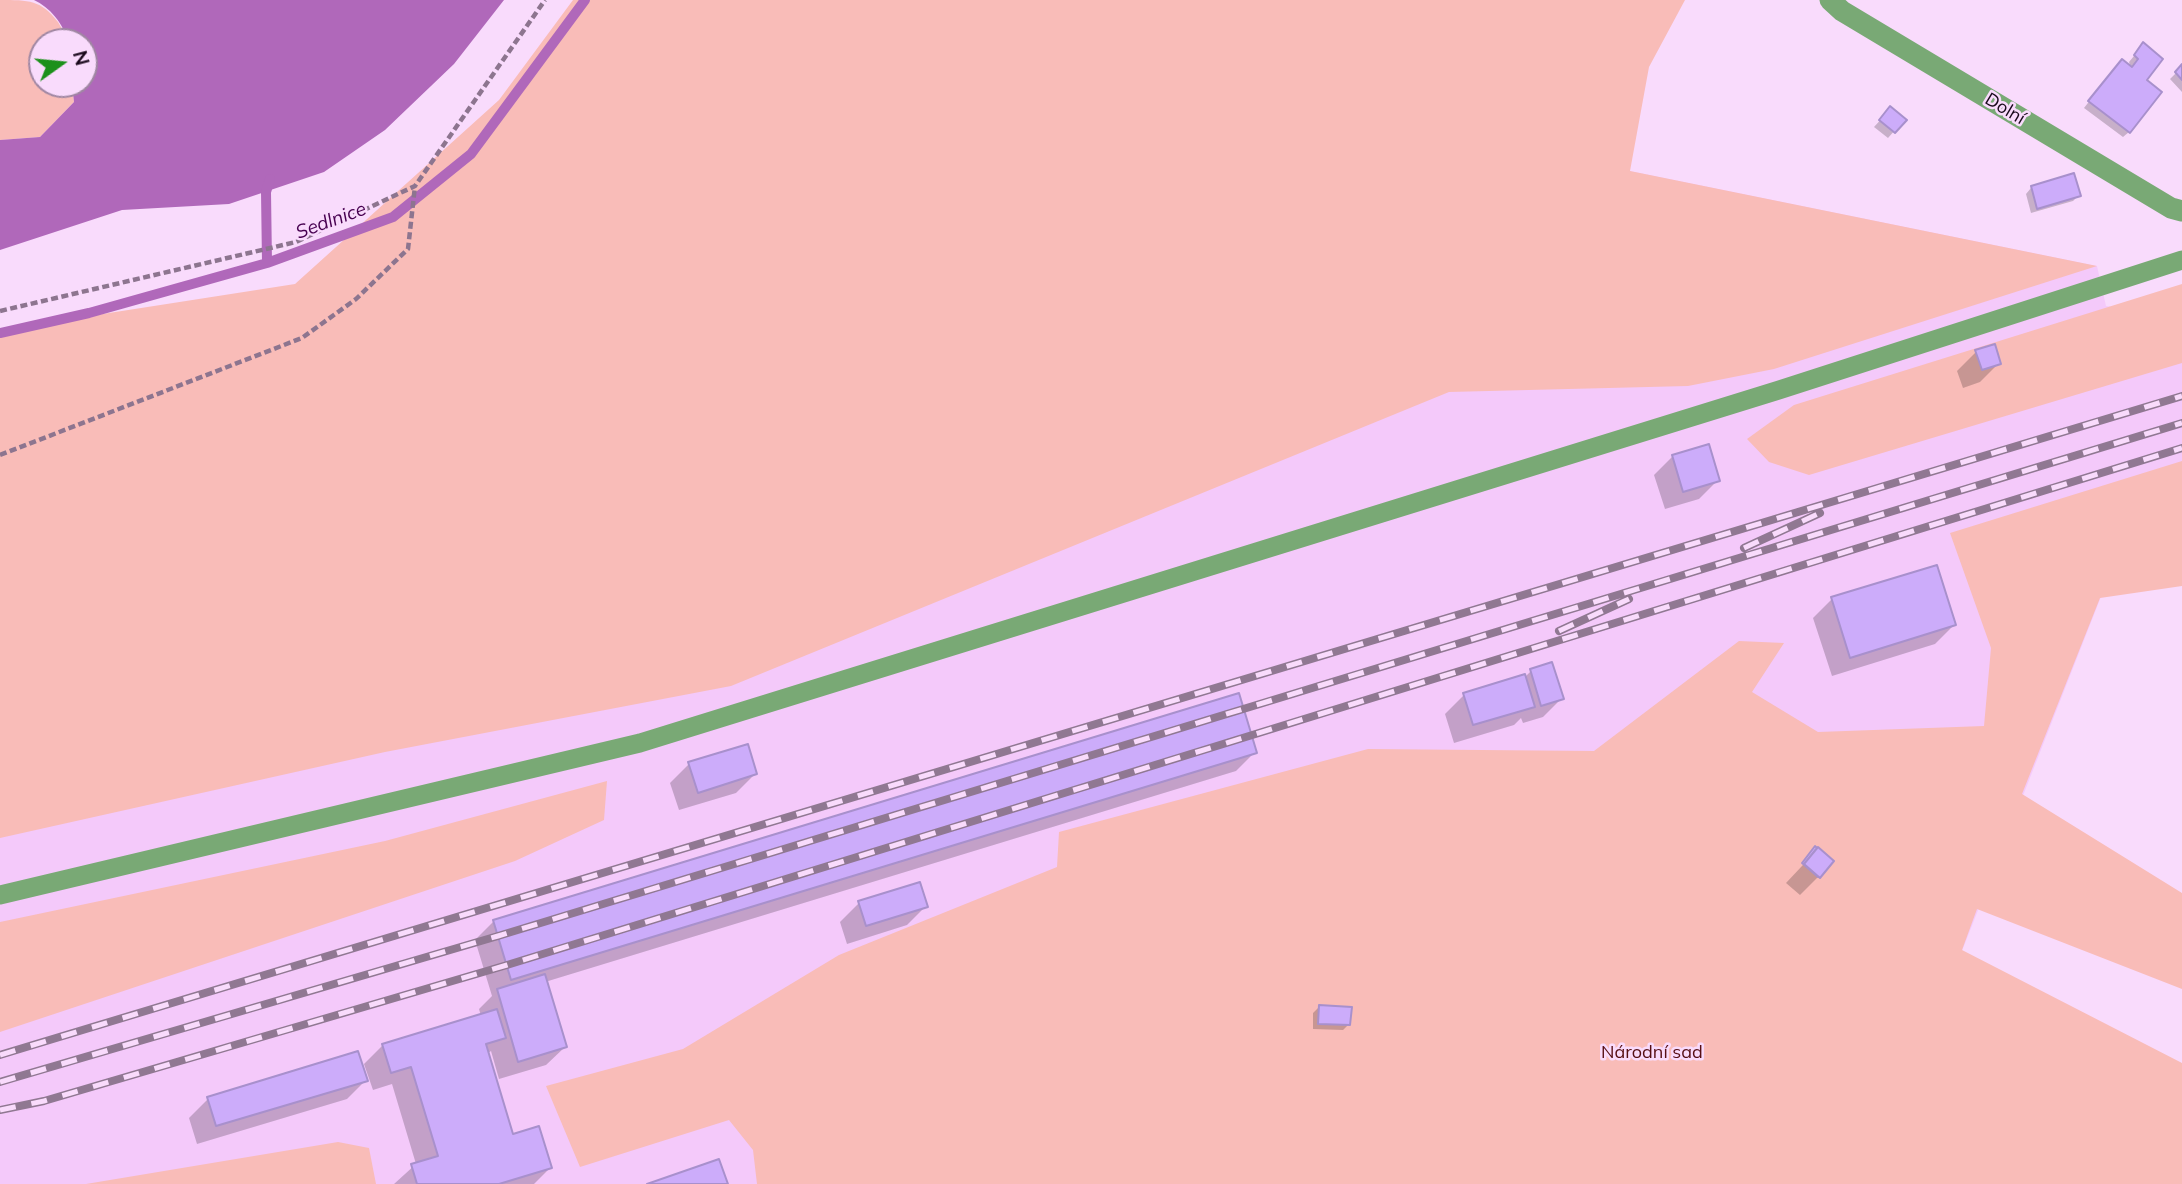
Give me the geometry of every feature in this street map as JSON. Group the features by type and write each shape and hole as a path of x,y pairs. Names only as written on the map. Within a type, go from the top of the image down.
{"street":[{"name":"Dolní","path":"1830,0 1842,11 2171,208 2182,211"}],"lane":[{"path":"0,895 640,743 1779,390 2182,260"}],"path":[{"path":"0,455 302,338 356,299 408,249 415,186 545,0"},
{"path":"0,311 296,242 415,186"}],"shaded area":[{"path":"34,0 504,0 454,64 385,130 324,172 229,204 122,210 0,250 0,140 40,137 74,102 74,98 98,98 98,28 62,28 45,7"},
{"path":"1630,171 2097,266 2106,306 2182,315 2182,533 2117,556 1962,951 886,1184 0,1184 0,677"}],"green space":[{"path":"0,0 27,1 46,9 61,28 28,28 28,98 74,98 74,102 40,137 0,140"},
{"path":"573,0 1685,0 1649,67 1630,171 2097,266 1774,369 1688,386 1449,392 731,686 385,752 0,838 0,330 295,284 499,100"},
{"path":"2182,284 2182,363 1809,475 1769,462 1747,439 1794,405"},
{"name":"Národní sad","path":"2182,461 2182,586 2100,598 2022,794 2182,893 2182,989 1977,909 1962,950 2182,1063 2182,1184 757,1184 753,1150 729,1120 580,1167 546,1086 683,1049 839,955 1057,867 1059,832 1368,749 1594,751 1739,641 1784,643 1752,692 1818,732 1984,726 1991,648 1950,533"},
{"path":"607,781 604,820 515,861 0,1032 0,922 385,841"},
{"path":"338,1142 369,1148 376,1184 86,1184"}],"building":[{"path":"2143,42 2163,59 2147,80 2162,92 2130,133 2088,101 2122,59 2132,67 2138,59 2134,55"},
{"path":"2182,64 2182,80 2175,72"},
{"path":"1890,106 1907,120 1895,133 1879,120"},
{"path":"2074,173 2081,196 2037,209 2031,186"},
{"path":"1995,344 2001,364 1982,370 1975,350"},
{"path":"1709,444 1720,481 1683,492 1672,455"},
{"path":"1937,565 1956,625 1850,658 1831,597"},
{"path":"1552,662 1564,699 1541,706 1530,669"},
{"path":"1525,674 1535,707 1473,725 1463,693"},
{"path":"1239,693 1257,753 511,980 493,920"},
{"path":"748,744 757,774 698,793 688,762"},
{"path":"1815,846 1817,848 1804,864 1818,877 1802,863"},
{"path":"1818,847 1834,861 1820,878 1804,864"},
{"path":"920,882 928,907 866,926 858,901"},
{"path":"545,974 567,1047 518,1062 497,989"},
{"path":"1319,1005 1352,1007 1350,1025 1318,1024"},
{"path":"497,1009 506,1038 486,1044 513,1134 539,1126 552,1168 499,1184 417,1184 411,1164 438,1156 411,1067 391,1073 382,1044"},
{"path":"358,1051 368,1081 216,1126 207,1097"},
{"path":"719,1159 728,1184 647,1184"}],"waterway":[{"name":"Sedlnice","path":"0,333 89,313 267,263 393,217 471,154 585,0"},
{"path":"267,263 266,192 270,179"}],"railway":[{"path":"0,1055 2182,396"},
{"path":"0,1082 498,936 2182,423"},
{"path":"0,1110 44,1101 507,965 2182,448"},
{"path":"1744,548 1820,513"},
{"path":"1559,631 1629,599"}]}
